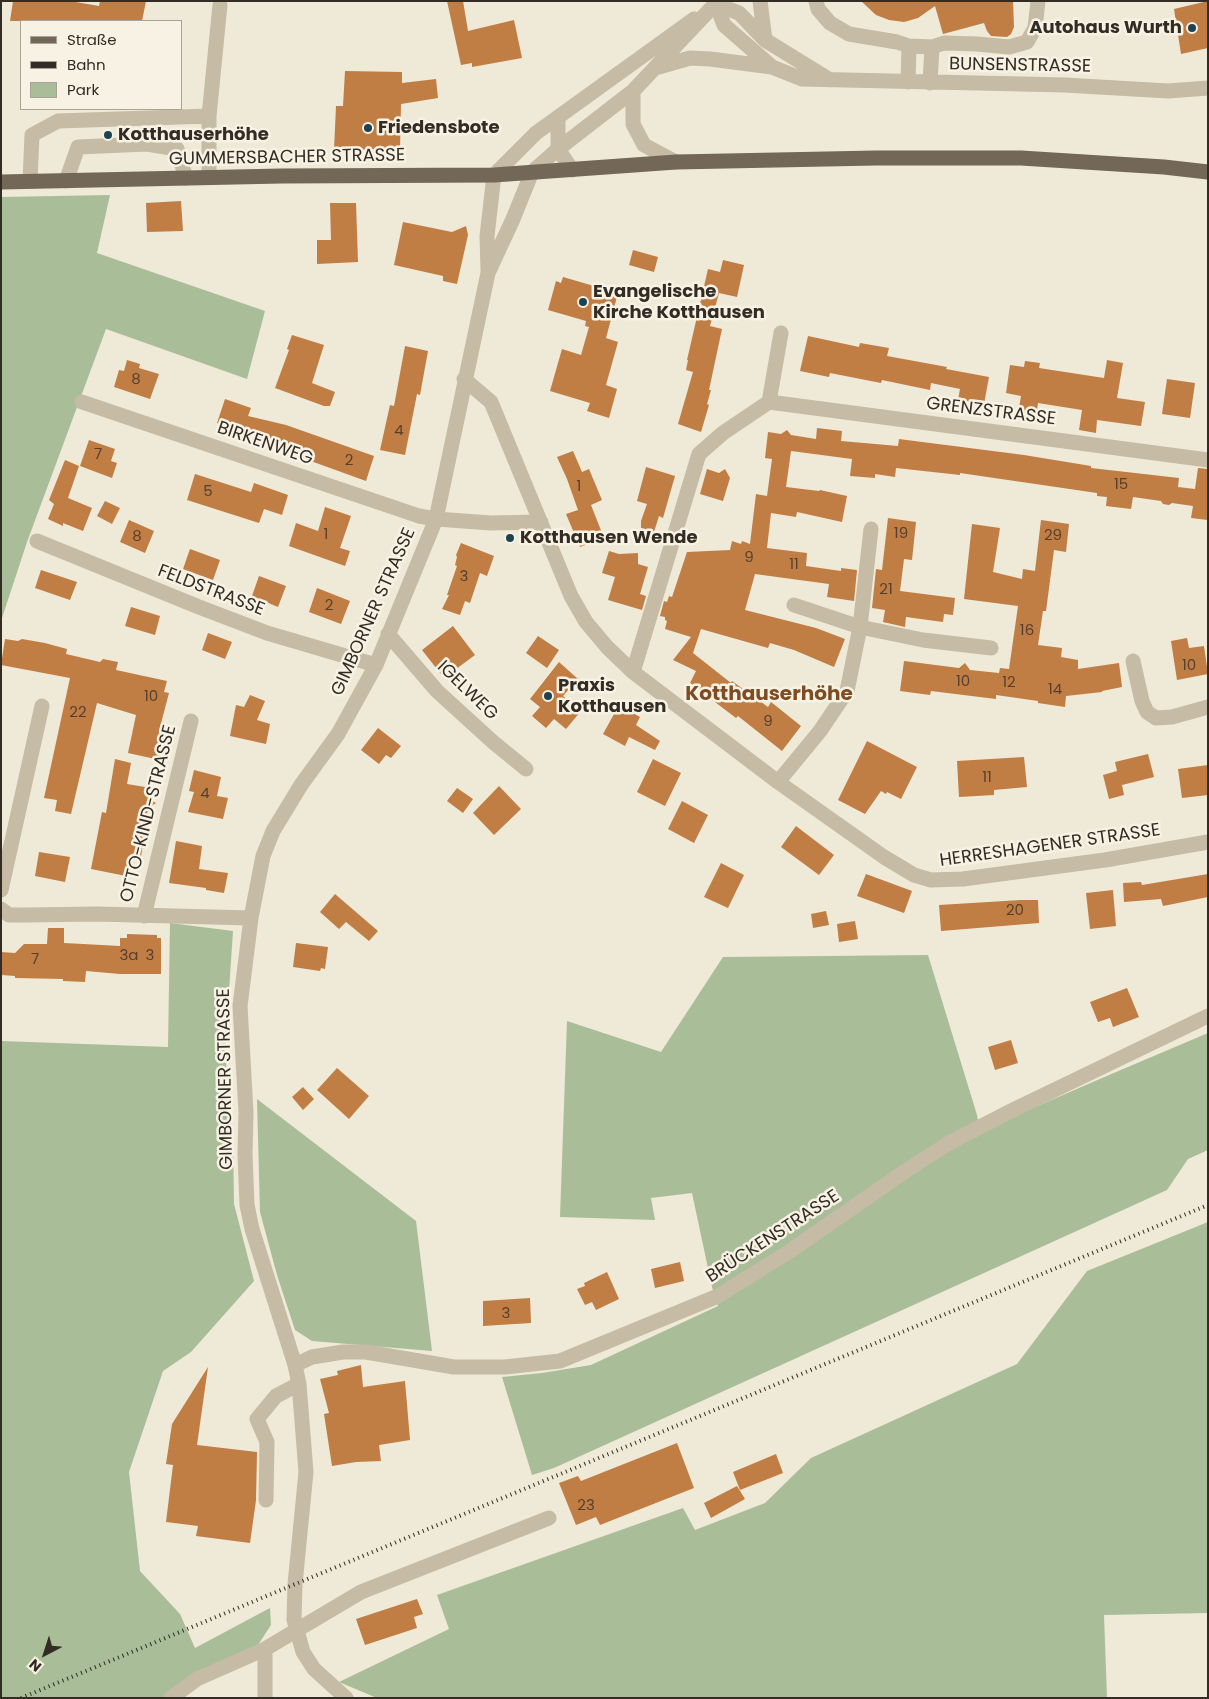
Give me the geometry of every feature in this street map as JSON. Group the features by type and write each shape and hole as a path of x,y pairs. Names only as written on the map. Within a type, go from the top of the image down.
{"main road":[{"name":"GUMMERSBACHER STRASSE","path":"1,182 209,177 494,175 676,162 876,158 1021,158 1164,167 1208,172"}],"street":[{"path":"760,1 765,40"},
{"path":"816,1 818,9 830,23 850,34 897,42 909,46 932,47 944,43 1009,47 1027,42 1035,28 1038,1"},
{"path":"717,2 739,13 765,40 832,81"},
{"path":"532,172 558,149 633,91 657,68 717,2"},
{"path":"494,175 536,133 717,2"},
{"name":"BUNSENSTRASSE","path":"717,2 724,25 772,68"},
{"path":"209,177 209,116 220,5"},
{"path":"908,82 909,46"},
{"path":"930,83 932,47"},
{"name":"BUNSENSTRASSE","path":"657,68 690,58 710,58 772,68 802,79 832,81 1065,85 1168,91 1208,88"},
{"path":"633,91 633,124 644,145 676,162"},
{"path":"30,181 32,135 58,121 209,116"},
{"path":"558,118 558,149 572,170"},
{"path":"66,180 78,147 147,144 177,149 186,178"},
{"name":"GIMBORNER STRASSE","path":"346,1698 314,1669 303,1652 294,1620 295,1584 306,1472 299,1384 295,1365 252,1229 247,1205 245,1093 240,1006 251,918 263,856 273,832 301,785 338,734 376,665 436,519 464,379 488,273 532,172"},
{"name":"GIMBORNER STRASSE","path":"488,273 487,236 494,175"},
{"path":"633,672 699,454 723,433 769,402 782,333"},
{"name":"HERRESHAGENER STRASSE","path":"464,379 491,402 571,596 586,622 607,647 633,672 778,782 884,857 914,875 931,880 963,879 1105,860 1208,842"},
{"name":"BIRKENWEG","path":"82,402 419,516 436,519"},
{"name":"GRENZSTRASSE","path":"769,402 1208,460"},
{"path":"436,519 541,522"},
{"path":"778,782 820,731 847,691 860,627 871,528"},
{"name":"FELDSTRASSE","path":"37,541 199,608 267,633 376,665"},
{"path":"794,605 860,627 923,640 992,648"},
{"name":"IGELWEG","path":"388,634 437,691 526,769"},
{"path":"1133,661 1142,701 1147,712 1156,718 1172,717 1208,707"},
{"path":"1,890 42,706"},
{"name":"OTTO-KIND-STRASSE","path":"144,916 191,721"},
{"name":"OTTO-KIND-STRASSE","path":"1,909 9,915 96,914 251,918"},
{"name":"BRÜCKENSTRASSE","path":"295,1365 312,1357 343,1352 366,1352 454,1367 505,1367 560,1361 718,1296 790,1251 949,1142 1208,1016"},
{"path":"266,1500 267,1442 257,1419 276,1396 299,1384"},
{"path":"171,1698 197,1678 265,1649 361,1592 549,1518"},
{"path":"264,1698 265,1649"}],"green space":[{"path":"110,195 97,253 265,311 247,379 106,329 27,542 1,621 1,197"},
{"path":"170,923 233,931 225,1051 233,1141 234,1204 254,1281 191,1352 163,1371 129,1472 140,1571 180,1614 195,1648 270,1608 271,1625 258,1645 166,1698 1,1698 1,1041 168,1047"},
{"path":"928,955 977,1115 980,1131 1208,1033 1208,1150 1188,1159 1167,1190 554,1468 532,1475 502,1377 591,1365 718,1306 712,1287 692,1193 651,1198 655,1220 560,1217 567,1021 661,1052 723,957"},
{"path":"257,1099 416,1221 432,1351 312,1341 295,1330 277,1275 260,1212"},
{"path":"1208,1222 1208,1613 1104,1615 1107,1698 377,1698 339,1682 449,1629 437,1595 683,1508 695,1530 765,1503 811,1458 1017,1364 1087,1271"}],"building":[{"path":"13,1 70,1 99,6 100,1 146,1 142,20 10,21"},
{"path":"447,1 463,1 468,31 514,20 522,58 472,67 472,63 461,65"},
{"name":"Autohaus Wurth","path":"861,1 1013,1 1014,27 1011,34 1007,37 991,36 984,23 943,34 935,6 918,18 904,22 889,20 876,15"},
{"name":"Autohaus Wurth","path":"1208,1 1208,48 1181,54 1174,9"},
{"name":"Friedensbote","path":"345,71 402,72 402,83 436,79 438,98 401,104 400,149 334,150 336,106 343,106"},
{"path":"181,201 183,231 147,232 146,203"},
{"path":"330,203 356,203 358,262 317,264 317,240 331,240"},
{"path":"403,222 452,232 466,226 468,235 457,284 443,281 443,276 394,265"},
{"path":"633,250 658,257 654,272 629,265"},
{"path":"723,260 744,265 737,297 719,293 710,326 722,329 709,390 711,390 707,404 709,405 701,432 678,424 693,372 686,370 687,360 708,269 720,272"},
{"path":"563,277 618,293 606,338 618,342 606,385 617,389 609,418 587,411 590,403 550,391 562,349 581,355 589,327 585,326 586,321 548,310 556,281 561,283"},
{"path":"292,335 324,345 312,383 335,392 330,406 324,406 275,388 289,350 287,349"},
{"path":"808,336 859,347 860,343 889,348 887,356 989,377 984,404 958,400 960,389 931,383 930,390 882,380 881,383 830,373 829,377 800,371"},
{"path":"405,346 428,351 420,395 417,394 405,455 380,450 390,405 394,406"},
{"path":"127,360 140,364 139,368 159,374 150,399 114,387 119,370 124,371"},
{"path":"1107,360 1123,363 1117,398 1145,402 1141,426 1097,420 1096,433 1079,430 1082,410 1038,403 1036,417 1018,414 1021,396 1006,393 1010,365 1024,367 1025,361 1040,363 1039,368 1104,378"},
{"path":"1167,379 1195,383 1190,418 1162,414"},
{"path":"225,399 251,408 248,416 286,425 374,456 366,481 272,447 274,440 217,423"},
{"path":"817,428 842,431 841,441 898,446 899,439 1024,455 1091,466 1091,468 1179,478 1178,487 1195,489 1198,468 1208,469 1208,520 1191,518 1193,506 1172,503 1169,505 1163,504 1161,501 1133,497 1131,509 1106,506 1107,497 1097,496 1097,493 960,473 960,475 896,468 895,477 875,474 875,478 850,476 852,459 791,451 786,487 820,490 847,496 842,522 797,512 796,517 771,513 767,548 807,553 806,566 841,571 841,568 857,570 854,601 827,597 829,584 755,574 745,610 816,628 845,639 834,667 794,650 770,643 768,648 701,629 693,653 731,683 732,681 768,707 771,702 801,726 782,751 738,716 736,718 690,683 696,671 673,660 691,637 665,629 667,621 665,617 660,616 664,601 667,602 669,596 672,597 687,552 730,550 732,541 741,544 742,541 750,544 756,494 767,496 772,459 765,458 768,432 781,434 787,430 791,435 816,439"},
{"path":"89,440 115,449 111,461 117,463 112,478 80,466"},
{"path":"573,451 582,472 589,469 602,500 591,505 604,538 580,547 566,514 578,510 557,457"},
{"path":"65,460 79,466 68,498 92,508 83,531 63,523 63,526 48,519 54,504 49,500"},
{"path":"646,467 675,476 663,518 659,516 654,532 641,528 641,521 647,504 637,501"},
{"path":"707,469 719,473 725,469 730,478 723,501 700,494"},
{"path":"195,474 251,492 254,483 288,495 282,515 264,509 259,523 187,500"},
{"path":"105,501 120,508 112,524 97,516"},
{"path":"325,507 351,516 340,548 350,551 345,566 289,546 296,523 318,531"},
{"path":"888,518 916,522 912,560 904,559 900,591 955,598 953,615 944,614 943,622 906,617 905,627 883,622 885,610 872,608 876,569 882,570"},
{"path":"129,520 154,531 145,553 120,542"},
{"path":"1041,520 1069,524 1066,552 1054,550 1046,611 1043,611 1038,645 1062,648 1061,657 1078,660 1078,669 1119,663 1122,687 1102,692 1066,696 1065,707 996,695 996,699 931,691 930,695 900,691 904,661 959,668 965,663 970,670 999,673 1000,668 1009,669 1018,606 964,599 972,524 1000,528 993,572 1022,579 1023,569 1035,571"},
{"path":"461,543 494,556 487,576 480,573 470,603 465,601 460,615 442,609 449,595 447,595 457,566 455,565 456,555"},
{"path":"190,549 220,560 213,580 183,569"},
{"path":"609,551 619,554 638,553 638,564 648,567 640,594 646,596 642,610 608,600 615,577 602,573"},
{"path":"41,570 77,582 70,600 35,588"},
{"path":"259,576 286,586 278,607 252,596"},
{"path":"317,588 350,601 341,624 309,612"},
{"path":"131,607 160,616 155,635 125,626"},
{"path":"453,626 475,655 444,678 422,650"},
{"path":"208,633 232,642 225,659 202,650"},
{"path":"538,636 559,650 547,668 526,653"},
{"path":"1187,638 1189,648 1204,646 1208,674 1177,680 1171,641"},
{"path":"5,639 18,641 22,639 45,643 67,649 66,654 100,662 103,659 118,662 116,670 167,681 164,692 169,693 159,731 167,733 160,760 128,753 136,715 97,703 71,814 55,811 57,800 44,798 70,678 1,665"},
{"name":"Praxis Kotthausen","path":"559,662 578,679 563,696 581,711 566,729 554,719 546,728 532,716 540,707 530,699"},
{"path":"250,695 265,701 257,720 270,724 266,744 230,736 236,705 244,707"},
{"path":"619,705 640,717 636,725 660,741 655,750 629,737 625,746 603,734"},
{"path":"378,728 401,746 391,758 386,755 379,764 361,750"},
{"path":"867,741 917,767 901,799 881,791 865,814 838,800"},
{"path":"1148,754 1154,777 1122,785 1124,795 1109,799 1103,775 1117,771 1115,762"},
{"path":"1024,757 1027,787 994,790 994,795 959,797 957,761"},
{"path":"115,759 131,763 127,784 151,788 149,799 156,803 148,808 141,857 130,855 126,876 91,869 102,812 106,813"},
{"path":"653,759 681,773 665,806 637,792"},
{"path":"1208,765 1208,795 1182,798 1178,769"},
{"path":"194,770 221,777 217,796 228,798 223,819 188,812 194,792 189,791"},
{"path":"499,786 521,809 494,835 473,813"},
{"path":"457,788 473,799 463,813 447,801"},
{"path":"682,801 708,815 694,843 668,829"},
{"path":"796,826 834,855 819,875 781,847"},
{"path":"176,841 202,846 199,869 228,873 224,893 206,890 206,888 169,883"},
{"path":"39,852 70,857 65,882 35,876"},
{"path":"721,863 744,875 728,908 704,897"},
{"path":"866,874 912,891 904,913 857,896"},
{"path":"1208,874 1208,897 1163,906 1161,899 1124,902 1123,883 1141,882 1142,885"},
{"path":"1113,890 1116,926 1090,929 1086,893"},
{"path":"335,894 378,931 369,941 346,922 339,929 320,912"},
{"path":"1038,900 1039,923 941,931 939,905"},
{"path":"826,911 829,925 813,928 811,914"},
{"path":"855,921 858,939 839,942 837,924"},
{"path":"48,928 64,928 64,943 120,946 120,938 127,938 127,934 157,935 157,938 161,938 161,974 120,974 86,971 85,982 63,981 63,979 15,978 15,976 1,975 1,952 15,953 24,944 47,944"},
{"path":"296,943 328,947 325,969 321,968 320,971 293,967"},
{"path":"1127,988 1139,1017 1113,1027 1110,1018 1098,1022 1090,1002"},
{"path":"1011,1040 1018,1063 995,1070 988,1047"},
{"path":"337,1068 369,1096 349,1119 317,1090"},
{"path":"303,1087 314,1099 303,1110 292,1097"},
{"path":"680,1262 684,1281 655,1288 651,1269"},
{"path":"607,1272 619,1299 596,1310 592,1302 585,1305 577,1289 585,1286 584,1283"},
{"path":"530,1298 531,1323 483,1326 483,1301"},
{"path":"361,1365 363,1387 405,1381 410,1440 379,1445 381,1461 356,1462 332,1466 324,1414 329,1413 320,1379 338,1375 337,1371"},
{"path":"208,1367 197,1445 257,1452 256,1500 250,1543 196,1536 198,1526 166,1522 173,1465 166,1464 172,1424"},
{"path":"677,1443 694,1488 600,1525 596,1517 576,1525 559,1483 578,1476 581,1481"},
{"path":"776,1454 783,1473 740,1490 733,1472"},
{"path":"737,1486 745,1499 711,1518 704,1503"},
{"path":"417,1599 423,1614 414,1617 417,1628 365,1645 356,1619"}],"railway":[{"path":"21,1698 1208,1205"}],"place":[{"name":"Autohaus Wurth","path":"1192,28"},
{"name":"Friedensbote","path":"368,128"},
{"name":"Kotthauserhöhe","path":"108,135"},
{"name":"Evangelische Kirche Kotthausen","path":"583,302"},
{"name":"Kotthausen Wende","path":"510,538"},
{"name":"Praxis Kotthausen","path":"548,696"}],"district":[{"name":"Kotthauserhöhe","path":"769,695"}]}
